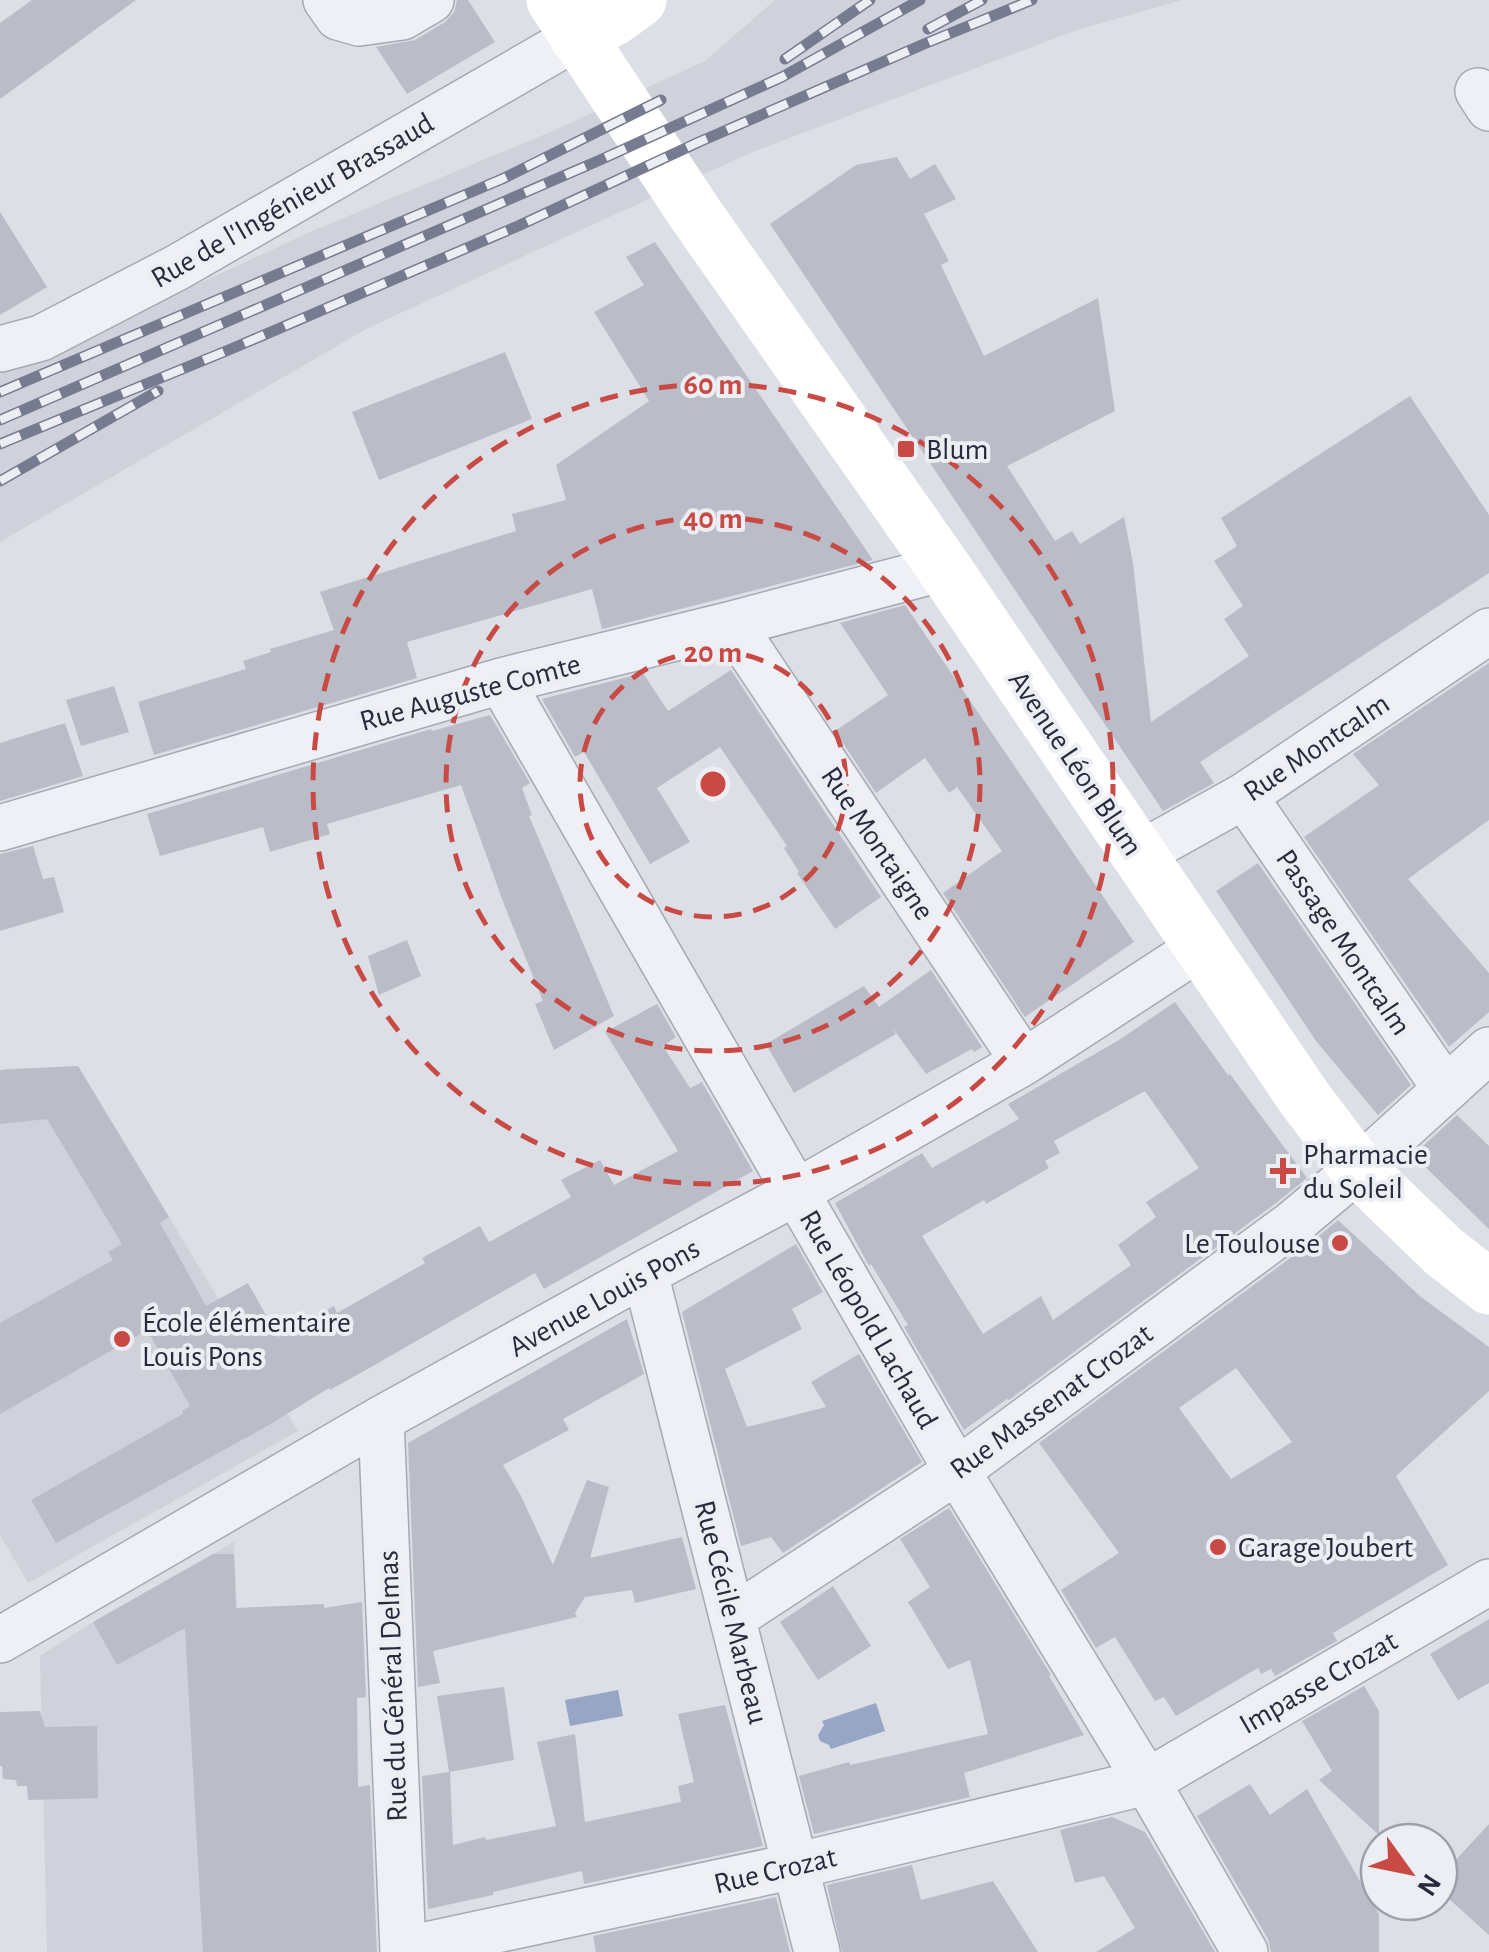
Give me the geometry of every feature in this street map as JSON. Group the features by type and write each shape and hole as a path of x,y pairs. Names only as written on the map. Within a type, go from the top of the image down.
{"main road":[{"path":"574,12 614,18 639,0"},
{"name":"Avenue Léon Blum","path":"574,12 694,212 944,568 1305,1099 1358,1169 1443,1252 1489,1287"}],"street":[{"path":"326,0 338,16 359,23 402,18 431,0"},
{"name":"Rue de l'Ingénieur Brassaud","path":"0,349 41,338 178,266 574,12"},
{"name":"Rue Auguste Comte","path":"0,828 502,681 944,568"},
{"name":"Rue Montaigne","path":"732,624 1024,1062"},
{"name":"Rue Montcalm","path":"1138,855 1244,796 1489,631"},
{"name":"Rue Léopold Lachaud","path":"502,681 957,1471 1147,1782 1245,1952"},
{"name":"Passage Montcalm","path":"1244,796 1444,1088"},
{"name":"Avenue Louis Pons","path":"0,1640 381,1419 796,1194 1024,1062 1202,946"},
{"name":"Rue Massenat Crozat","path":"734,1618 957,1471 1292,1224 1489,1050"},
{"name":"Rue Cécile Marbeau","path":"645,1273 817,1952"},
{"name":"Rue du Général Delmas","path":"381,1419 403,1951"},
{"name":"Impasse Crozat","path":"1147,1782 1489,1582"},
{"name":"Rue Crozat","path":"403,1951 522,1939 795,1866 1147,1782"}],"shaded area":[{"path":"775,0 1182,0 1077,30 755,151 596,223 366,329 0,542 0,368 39,358 310,232 555,130 705,61"},
{"name":"École élémentaire Louis Pons","path":"78,1066 298,1431 28,1583 0,1535 0,1078 7,1077 5,1069"},
{"path":"234,1542 252,1952 47,1952 40,1656"}],"water":[{"path":"618,1690 623,1716 570,1726 565,1700"},
{"path":"876,1703 885,1731 831,1749 820,1741 822,1721"}],"building":[{"path":"32,0 136,0 0,99 0,23"},
{"path":"457,0 468,0 495,42 407,94 376,47 415,40 445,22 454,12"},
{"path":"897,157 910,179 935,164 956,199 924,214 949,261 941,265 984,356 1098,298 1115,411 1007,466 1055,541 1072,531 1080,544 1124,517 1151,722 1249,656 1224,619 1243,606 1214,561 1237,546 1221,518 1410,396 1489,515 1489,573 1200,762 1214,783 1163,811 770,224 856,165"},
{"path":"0,212 47,287 0,315"},
{"path":"655,242 873,560 602,629 592,589 407,642 417,678 154,755 138,702 246,669 243,661 271,652 270,649 334,630 320,592 516,531 512,514 566,500 556,465 649,401 594,312 644,285 626,257"},
{"path":"505,352 532,419 379,480 352,412"},
{"path":"905,605 1134,942 1025,1017 943,893 1002,851 957,787 949,793 925,758 876,793 835,731 888,695 840,623"},
{"path":"1489,663 1489,820 1408,879 1489,973 1489,1012 1449,1047 1304,837 1379,785 1353,754"},
{"path":"731,670 881,897 835,929 797,873 784,848 787,846 720,747 657,788 690,842 650,864 584,752 575,757 542,699 643,673 668,711"},
{"path":"114,686 129,732 81,746 66,700"},
{"path":"490,715 530,783 522,788 532,815 529,816 614,1016 554,1050 535,1004 543,1001 461,785 327,824 330,834 270,852 263,827 160,856 147,814"},
{"path":"65,723 83,776 0,801 0,743"},
{"path":"33,846 43,879 54,877 64,912 0,931 0,854"},
{"path":"1258,863 1411,1085 1378,1115 1316,1041 1216,891"},
{"path":"407,940 421,976 379,995 368,956"},
{"path":"931,970 982,1047 926,1074 891,1026 896,1034 794,1093 766,1044 864,986 879,1007"},
{"path":"1175,1002 1307,1178 964,1430 904,1327 908,1325 869,1266 835,1203 922,1153 932,1168 1019,1119 1008,1104 1119,1040","holes":["1145,1091 1199,1168 1146,1202 1156,1217 1118,1245 1131,1265 1053,1320 1041,1296 983,1334 922,1236 1049,1168 1045,1161 1060,1153 1054,1141"]},
{"path":"657,1004 676,1037 663,1046 690,1088 702,1082 753,1171 544,1289 535,1273 56,1543 31,1500 183,1414 190,1406 147,1330 0,1414 0,1323 113,1260 108,1252 122,1244 47,1119 0,1124 0,1070 78,1066 169,1217 160,1223 206,1306 248,1283 278,1337 334,1306 337,1313 425,1263 422,1258 480,1226 489,1242 571,1197 561,1180 600,1160 614,1185 678,1151 605,1032"},
{"path":"1457,1115 1489,1146 1489,1229 1413,1155"},
{"path":"1338,1220 1421,1297 1489,1347 1489,1391 1396,1476 1448,1565 1333,1633 1337,1641 1275,1676 1271,1669 1261,1674 1258,1668 1176,1716 1164,1697 1155,1701 1115,1637 1096,1648 1061,1590 1119,1553 1039,1443","holes":["1236,1368 1292,1442 1231,1479 1179,1408"]},
{"path":"796,1244 823,1292 792,1309 802,1329 725,1369 747,1427 826,1407 811,1382 859,1354 922,1462 783,1553 771,1537 741,1546 682,1312"},
{"path":"627,1319 644,1374 563,1419 569,1430 503,1465 553,1565 587,1480 609,1487 590,1558 682,1537 696,1589 635,1603 632,1590 585,1597 575,1613 577,1617 433,1651 440,1683 418,1687 408,1443"},
{"path":"949,1508 1084,1735 964,1773 970,1797 814,1834 799,1776 988,1734 970,1660 948,1669 908,1602 930,1587 900,1539"},
{"path":"213,1554 234,1554 236,1608 324,1604 324,1608 362,1602 366,1697 357,1698 358,1787 370,1785 377,1952 203,1952 185,1628 117,1665 93,1622"},
{"path":"833,1586 871,1646 818,1680 780,1622"},
{"path":"1489,1619 1489,1683 1458,1700 1430,1654"},
{"path":"1364,1686 1379,1711 1379,1822 1365,1822 1319,1780 1332,1771 1302,1721"},
{"path":"504,1687 514,1760 450,1772 453,1845 556,1826 537,1742 575,1734 585,1822 681,1802 678,1786 694,1782 678,1714 725,1705 763,1846 584,1884 582,1871 428,1909 422,1776 449,1772 437,1696"},
{"path":"40,1711 45,1727 97,1726 98,1798 28,1800 27,1786 3,1779 0,1712"},
{"path":"1250,1784 1270,1815 1307,1789 1359,1879 1359,1922 1379,1922 1379,1952 1271,1952 1268,1939 1197,1816"},
{"path":"1112,1817 1145,1832 1215,1952 1096,1952 1135,1928 1104,1876 1075,1883 1060,1830"},
{"path":"1489,1824 1489,1935 1459,1908 1459,1856"},
{"path":"912,1865 921,1900 993,1881 1038,1952 842,1952 827,1885"},
{"path":"776,1897 790,1952 596,1952 593,1936"}],"railway":[{"path":"785,59 870,0"},
{"path":"0,420 782,77 920,0"},
{"path":"928,29 982,0"},
{"path":"0,444 518,226 699,142 1032,0"},
{"path":"0,392 502,179 661,100"},
{"path":"0,481 158,391"}],"place":[{"name":"Blum","path":"906,449"},
{"name":"Pharmacie du Soleil","path":"1283,1171"},
{"name":"Le Toulouse","path":"1340,1243"},
{"name":"École élémentaire Louis Pons","path":"122,1339"},
{"name":"Garage Joubert","path":"1218,1547"}]}
